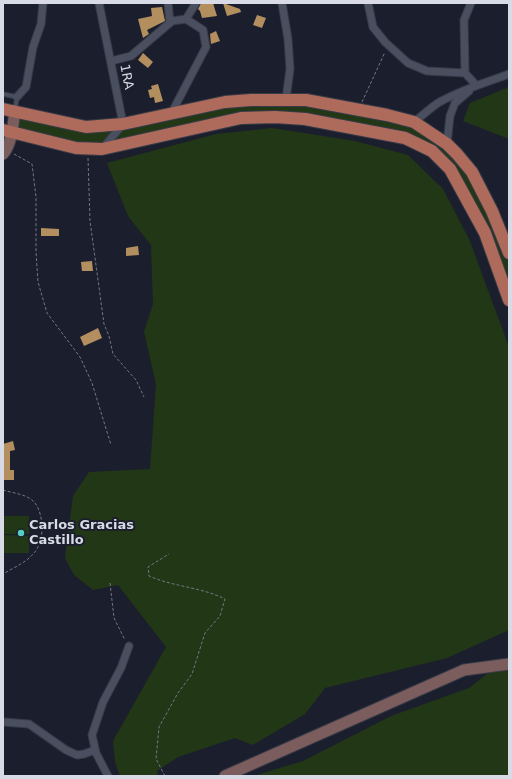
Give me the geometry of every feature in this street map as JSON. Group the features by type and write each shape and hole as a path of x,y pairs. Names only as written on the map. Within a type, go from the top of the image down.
{"main road":[{"path":"3,109 86,127 123,124 225,102 286,99 306,100 387,115 414,122 447,144 472,172 492,211 509,252"},
{"path":"4,152 7,131 15,111"},
{"path":"7,131 88,150 102,149 241,118 274,117 305,119 405,138 432,151 450,169 485,233 509,300"},
{"path":"225,776 464,670 509,664"}],"street":[{"path":"17,97 26,87 33,47 41,24 43,3"},
{"name":"1RA","path":"99,3 123,124"},
{"path":"168,3 170,23"},
{"path":"186,19 196,3"},
{"path":"282,3 288,39 290,69 286,99"},
{"path":"368,3 373,27 408,63 427,71 465,73"},
{"path":"471,3 464,20 465,73 476,85"},
{"path":"111,61 131,56 172,21 186,19 203,30 206,47 171,114"},
{"path":"414,122 437,104 476,85 509,74"},
{"path":"447,144 450,116 455,103 476,85"},
{"path":"102,149 123,124"},
{"path":"108,776 95,750 92,735 103,702 121,668 128,646"},
{"path":"3,722 29,724 66,750 77,755 95,750"}],"lane":[{"path":"3,94 17,97 15,111"}],"path":[{"path":"359,110 388,44"},
{"path":"88,150 90,221 104,324 109,336 113,354 136,380 144,397"},
{"path":"4,152 32,164 36,197 36,252 38,282 47,313 80,357 92,383 111,445"},
{"path":"3,490 28,498 34,502 42,524 41,537 34,553 3,574"},
{"path":"165,776 156,760 159,727 178,693 192,674 205,633 220,616 225,599 211,592 162,582 149,576 148,567 169,554"},
{"path":"110,583 114,618 128,646"}],"green space":[{"path":"509,87 509,139 463,121 470,103"},
{"path":"302,105 335,109 412,126 445,147 470,173 490,213 509,262 509,285 468,190 408,133 306,114 241,112 97,145 76,144 16,130 18,116 78,131 224,106"},
{"path":"272,128 355,141 408,155 443,189 469,239 509,347 509,630 447,658 325,688 305,714 253,745 235,738 178,757 157,771 158,776 120,776 115,762 113,741 166,647 118,585 93,590 74,575 65,558 73,496 89,472 150,469 156,384 144,332 153,304 151,245 128,216 107,163 216,134"},
{"path":"3,516 29,516 29,534 3,534"},
{"path":"3,535 29,536 29,553 3,553"},
{"path":"509,657 509,776 253,776 303,761 391,716 469,688"}],"building":[{"path":"201,3 213,3 217,16 202,18 198,9"},
{"path":"223,3 240,9 241,12 227,16"},
{"path":"162,7 165,21 147,30 149,34 143,38 138,19 152,16 151,8"},
{"path":"257,15 266,18 262,28 253,25"},
{"path":"216,31 220,41 211,44 210,34"},
{"path":"143,53 153,62 148,68 138,60"},
{"path":"158,84 163,101 155,103 154,97 150,98 148,90 152,89 151,86"},
{"path":"41,228 59,229 59,236 41,236"},
{"path":"138,246 139,255 126,256 126,248"},
{"path":"92,261 93,271 82,271 81,262"},
{"path":"98,328 102,338 84,346 80,337"},
{"path":"13,441 15,450 10,451 10,470 14,470 14,480 3,480 3,444"}],"place":[{"name":"Carlos Gracias Castillo","path":"21,533"}]}
